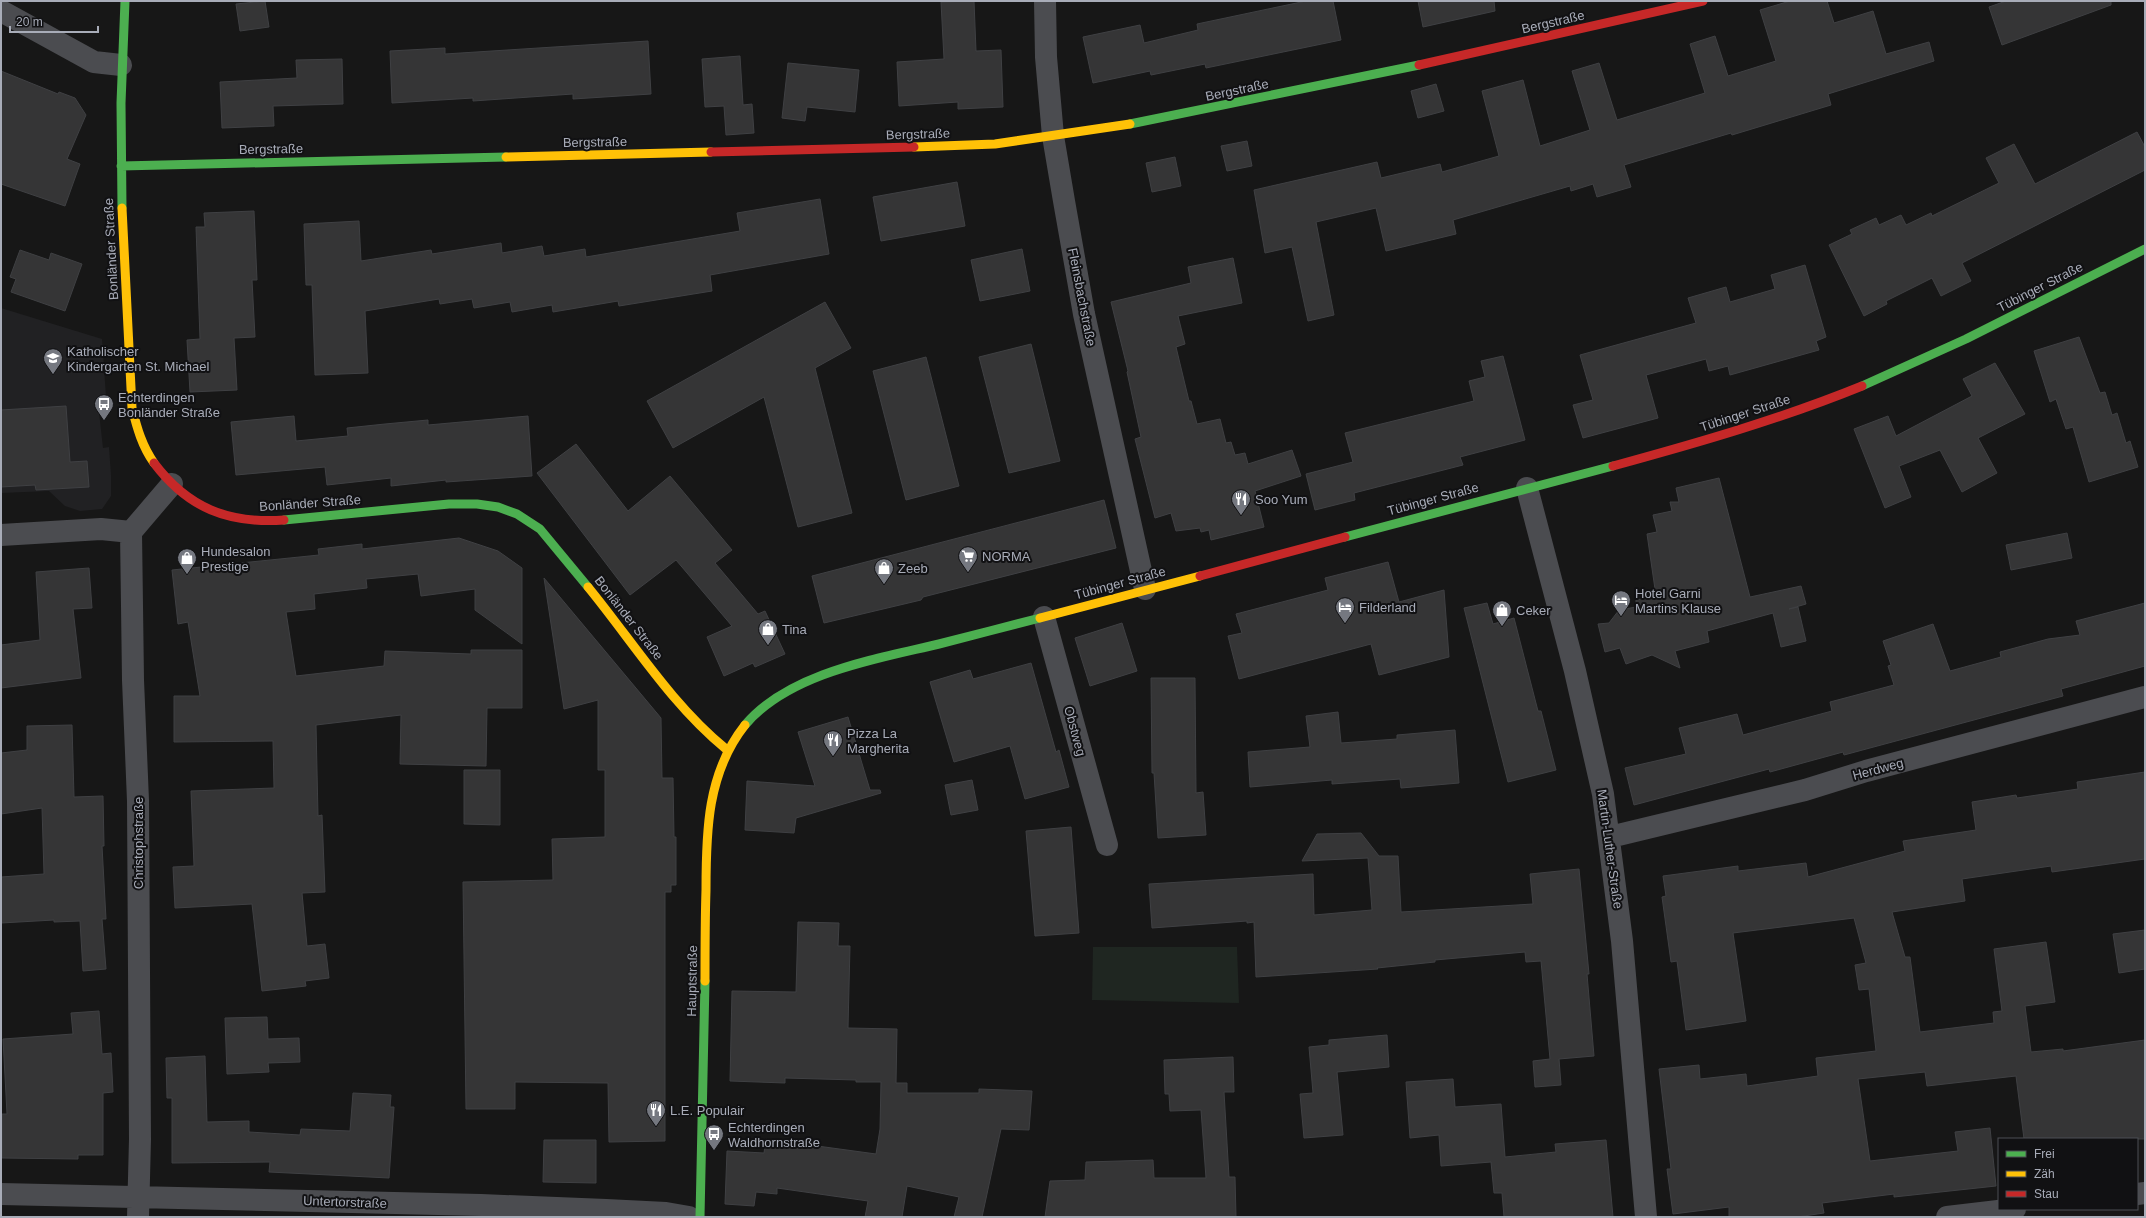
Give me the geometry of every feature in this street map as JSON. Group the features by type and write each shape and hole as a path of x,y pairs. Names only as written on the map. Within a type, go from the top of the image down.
{"street":[{"name":"Bonländer Straße","path":"125,1 121,65 121,166 132,408 138,432 147,453 172,484 191,501 214,512 237,518 281,520 449,504 477,504 498,507 516,514 540,529 624,631 675,700 703,730 726,749"},
{"name":"Fleinsbachstraße","path":"1045,1 1046,57 1053,136 1084,314 1145,589"},
{"name":"Bergstraße","path":"121,166 816,150 995,144 1122,126 1218,108 1458,57 1702,1"},
{"path":"1,12 94,62 121,65"},
{"name":"Tübinger Straße","path":"726,749 742,727 760,710 798,685 824,674 850,665 1044,617 1698,442 1855,388 1943,349 2145,249"},
{"path":"1,535 101,529 131,532 172,484"},
{"name":"Martin-Luther-Straße","path":"1527,488 1575,671 1603,794 1610,837 1622,941 1646,1217"},
{"name":"Christophstraße","path":"131,532 138,801 140,1139 138,1207"},
{"name":"Obstweg","path":"1044,617 1107,845"},
{"name":"Herdweg","path":"1610,837 1805,790 1866,771 2145,697"},
{"name":"Hauptstraße","path":"700,1217 704,1060 706,843 713,789 726,749"},
{"name":"Untertorstraße","path":"1,1194 138,1207 552,1208 666,1213 689,1217"},
{"path":"1947,1217 2006,1210"}],"shaded area":[{"name":"Katholischer Kindergarten St. Michael","path":"1,308 102,339 107,411 99,412 103,448 109,447 111,496 102,509 80,511 65,506 49,491 1,493"},
{"path":"1093,947 1237,947 1239,1003 1092,1000"}],"building":[{"path":"265,1 269,27 240,31 236,4"},
{"path":"974,1 976,51 1001,50 1003,107 958,109 958,102 899,106 897,62 944,59 941,2"},
{"path":"1306,1 1333,1 1341,40 1206,68 1205,64 1151,75 1150,71 1093,83 1083,37 1140,25 1144,43 1198,30 1197,24"},
{"path":"1418,1 1494,1 1495,11 1423,27"},
{"path":"1790,1 1827,1 1834,23 1873,11 1886,54 1929,42 1934,61 1828,94 1831,105 1732,135 1731,133 1624,165 1631,187 1597,197 1593,184 1571,191 1570,186 1453,220 1456,234 1386,251 1376,208 1316,222 1334,315 1308,321 1292,247 1265,253 1254,190 1377,162 1381,178 1440,164 1442,172 1499,156 1482,91 1523,80 1540,146 1590,130 1572,71 1599,63 1617,120 1705,93 1690,44 1715,36 1728,76 1776,61 1760,10"},
{"path":"2006,1 2111,1 2111,5 2002,45 1989,7"},
{"path":"648,41 651,94 573,99 573,94 473,101 473,98 392,103 390,51 445,48 445,54"},
{"path":"740,56 743,105 752,104 754,133 726,135 724,106 705,107 702,59"},
{"path":"342,59 343,104 273,106 274,126 222,128 220,82 297,78 296,60"},
{"path":"788,63 859,70 855,112 807,107 805,121 782,118"},
{"path":"1,71 58,94 59,92 75,98 86,115 67,159 80,164 65,206 1,184"},
{"path":"1436,84 1444,111 1418,118 1411,91"},
{"path":"2137,132 2145,147 2145,170 1962,263 1971,281 1941,296 1932,278 1886,301 1887,304 1864,316 1829,245 1852,234 1850,230 1876,218 1879,225 1901,215 1906,225 1931,213 1932,216 1999,183 1986,158 2014,144 2035,184"},
{"path":"1247,141 1252,166 1227,171 1221,146"},
{"path":"1175,157 1181,186 1152,192 1146,163"},
{"path":"957,182 965,226 881,241 873,197"},
{"path":"820,199 829,254 710,275 712,291 619,306 618,301 553,312 552,305 512,312 510,302 474,308 472,299 440,304 439,299 365,311 368,373 315,375 312,285 306,285 304,224 359,221 361,261 431,250 432,254 501,243 502,253 542,246 544,256 585,249 586,257 740,231 737,213"},
{"path":"254,211 257,280 252,280 255,337 234,338 237,390 190,392 187,340 200,339 196,227 205,227 204,213"},
{"path":"1022,249 1030,291 980,301 971,260"},
{"path":"20,250 49,260 51,253 82,264 65,311 11,292 16,279 10,277"},
{"path":"1233,258 1242,303 1178,316 1185,344 1176,347 1189,401 1191,401 1197,424 1220,419 1226,443 1231,442 1235,455 1245,453 1248,464 1292,450 1301,476 1255,491 1264,527 1211,540 1209,530 1201,532 1200,528 1176,531 1171,513 1155,518 1135,439 1141,437 1128,371 1111,302 1191,283 1188,267"},
{"path":"1805,265 1826,337 1816,341 1819,350 1730,375 1728,366 1709,371 1706,359 1646,375 1658,418 1583,438 1573,405 1593,400 1580,355 1696,323 1688,298 1726,287 1730,302 1775,289 1771,275"},
{"path":"825,302 851,348 815,368 852,513 798,527 764,397 673,448 647,401"},
{"path":"2079,337 2100,393 2105,392 2112,415 2117,413 2126,443 2130,441 2138,467 2089,482 2073,427 2066,429 2056,399 2050,402 2034,351"},
{"path":"1031,344 1060,461 1009,473 979,357"},
{"path":"1503,356 1525,440 1460,457 1463,465 1354,493 1355,500 1315,510 1306,474 1353,462 1345,433 1474,401 1469,381 1485,377 1481,361"},
{"path":"926,357 959,486 906,500 873,371"},
{"path":"1995,363 2025,414 1978,438 1997,473 1962,492 1940,450 1899,466 1911,497 1885,508 1854,429 1888,416 1896,436 1972,396 1963,379"},
{"path":"66,406 70,462 87,461 89,487 36,490 35,485 1,487 1,410"},
{"path":"294,416 296,441 348,436 347,428 428,420 428,425 528,416 532,476 446,482 446,480 391,486 391,478 327,485 325,467 236,475 231,422"},
{"path":"576,444 628,511 670,476 732,550 715,563 758,614 765,611 785,654 755,667 753,663 724,676 707,637 732,626 676,560 630,595 537,473"},
{"path":"1719,478 1750,597 1801,586 1806,604 1789,609 1798,607 1806,641 1781,647 1773,613 1707,631 1709,642 1675,651 1680,668 1652,655 1626,664 1620,648 1605,652 1598,624 1609,623 1619,610 1636,607 1636,600 1656,596 1647,534 1657,532 1653,515 1672,511 1670,502 1679,502 1676,488"},
{"path":"1104,500 1116,548 923,597 921,600 824,623 812,576"},
{"path":"2067,533 2072,558 2011,570 2006,545"},
{"path":"459,538 498,551 522,568 522,644 475,610 475,589 421,596 418,574 366,579 367,588 314,594 315,609 286,612 296,676 384,666 385,651 471,654 471,650 522,650 522,708 487,708 486,766 400,764 401,715 316,725 318,816 322,815 325,892 302,893 307,946 325,944 329,978 305,981 306,986 262,991 252,904 175,908 173,867 194,866 191,791 274,788 273,741 174,742 174,696 200,696 188,622 178,624 172,570 319,555 318,549 362,544 362,549"},
{"path":"1388,562 1399,602 1444,590 1449,657 1379,675 1371,644 1239,679 1228,636 1242,633 1236,614 1328,590 1325,578"},
{"path":"89,568 92,608 73,609 81,678 1,688 1,645 40,640 36,572"},
{"path":"544,578 661,718 662,778 673,778 674,837 676,837 676,885 671,885 671,892 665,892 665,1141 609,1142 608,1083 515,1082 515,1109 466,1109 463,882 553,880 552,839 605,837 605,770 598,770 598,700 564,709"},
{"path":"1487,603 1493,624 1514,618 1538,711 1541,711 1556,770 1508,782 1464,608"},
{"path":"2145,603 2145,666 2061,689 2063,696 1844,755 1843,752 1770,772 1769,769 1634,805 1625,768 1686,754 1679,728 1737,714 1743,735 1832,711 1830,702 1894,685 1888,666 1891,665 1883,641 1933,624 1950,671 2001,657 2000,652 2048,639 2080,635 2076,621"},
{"path":"1122,623 1137,671 1090,686 1075,638"},
{"path":"1031,663 1056,752 1059,750 1069,787 1025,799 1010,746 954,762 930,682 970,670 973,679"},
{"path":"1151,678 1195,678 1196,793 1203,792 1206,835 1158,838 1154,773 1152,773"},
{"path":"1338,712 1341,743 1397,739 1397,735 1455,730 1459,783 1401,788 1400,779 1332,784 1332,780 1250,787 1248,752 1310,747 1306,716"},
{"path":"848,717 870,790 880,790 881,793 796,818 794,833 745,830 747,781 815,786 798,732"},
{"path":"72,725 74,797 103,796 104,846 102,846 106,919 102,919 106,969 83,971 80,921 54,922 54,920 1,923 1,877 44,874 42,808 1,814 1,753 27,750 27,726"},
{"path":"464,770 500,770 500,825 464,824"},
{"path":"2145,772 2145,859 2052,872 2051,866 1962,879 1965,901 1892,912 1905,957 1910,957 1920,1032 1994,1023 1993,1012 2002,1011 1994,949 2046,942 2055,1002 2025,1006 2031,1052 2063,1049 2063,1051 2145,1040 2145,1139 2024,1138 2016,1076 1927,1086 1925,1072 1858,1079 1870,1161 1958,1151 1955,1132 1990,1128 1996,1186 1894,1197 1894,1194 1822,1203 1824,1213 1797,1217 1729,1217 1729,1207 1673,1214 1667,1169 1671,1169 1659,1069 1699,1065 1700,1079 1746,1074 1747,1086 1818,1076 1816,1058 1876,1051 1869,989 1859,990 1855,965 1866,963 1854,918 1733,933 1746,1021 1686,1030 1677,961 1671,962 1662,897 1666,896 1663,876 1738,866 1738,871 1806,863 1808,877 1905,851 1903,841 1976,830 1972,802 2016,795 2017,798 2078,789 2077,782"},
{"path":"972,780 978,810 951,815 945,785"},
{"path":"1071,827 1079,933 1035,936 1026,831"},
{"path":"1361,833 1379,856 1398,856 1401,912 1533,904 1530,874 1579,869 1589,974 1587,974 1594,1056 1559,1059 1561,1085 1535,1087 1533,1061 1550,1059 1541,961 1526,962 1525,952 1435,960 1435,962 1377,968 1378,969 1256,977 1254,922 1247,923 1247,921 1152,928 1149,884 1313,874 1314,915 1372,910 1368,858 1302,861 1317,834"},
{"path":"798,922 839,923 838,946 850,946 848,1028 897,1029 896,1083 907,1083 907,1093 979,1093 979,1089 1032,1091 1029,1130 1001,1129 982,1217 954,1217 959,1197 907,1186 902,1217 865,1217 868,1201 777,1188 777,1194 756,1192 754,1206 725,1204 727,1151 764,1153 766,1139 876,1154 880,1129 881,1082 785,1078 785,1083 730,1081 732,991 796,992"},
{"path":"2145,930 2145,969 2119,973 2113,934"},
{"path":"99,1011 102,1054 111,1053 113,1092 103,1093 103,1155 78,1155 78,1159 2,1158 2,1114 7,1114 3,1039 73,1034 71,1013"},
{"path":"267,1017 268,1039 299,1038 300,1062 268,1063 269,1072 227,1074 225,1018"},
{"path":"1387,1035 1389,1067 1337,1072 1343,1135 1304,1138 1300,1094 1313,1093 1309,1047 1329,1045 1329,1040"},
{"path":"205,1056 207,1122 249,1121 249,1132 300,1135 301,1129 350,1131 353,1093 391,1095 390,1107 394,1107 389,1178 269,1172 270,1162 172,1163 172,1098 167,1098 166,1058"},
{"path":"1233,1057 1234,1092 1224,1092 1229,1177 1235,1177 1236,1217 1045,1217 1050,1181 1085,1180 1086,1162 1153,1160 1154,1178 1206,1178 1201,1110 1170,1111 1169,1094 1165,1094 1164,1060"},
{"path":"1453,1079 1455,1107 1501,1104 1505,1157 1556,1152 1555,1144 1606,1140 1613,1217 1504,1217 1502,1193 1494,1193 1491,1162 1441,1166 1439,1135 1410,1138 1406,1082"},
{"path":"544,1140 596,1140 596,1183 543,1182"}],"traffic: fast":[{"path":"122,208 121,103 125,1"},
{"path":"1130,124 1419,65"},
{"path":"121,166 506,157"},
{"path":"1862,386 1966,339 2145,249"},
{"path":"1345,537 1613,466"},
{"path":"284,520 449,504 477,504 498,507 517,514 540,529 588,587"},
{"path":"745,725 763,707 809,680 888,656 1040,618"},
{"path":"700,1217 705,981"}],"traffic: slow":[{"path":"914,147 995,144 1130,124"},
{"path":"506,157 711,152"},
{"path":"122,208 132,408 143,443 154,463"},
{"path":"1040,618 1200,576"},
{"path":"588,587 670,692 706,731 726,749"},
{"path":"705,981 707,846 711,804 723,763 732,743 745,725"}],"traffic: jam":[{"path":"1419,65 1703,1"},
{"path":"711,152 914,147"},
{"path":"1613,466 1770,420 1862,386"},
{"path":"154,463 167,479 181,491 195,502 211,510 227,516 245,519 264,521 284,520"},
{"path":"1200,576 1345,537"}],"place":[{"name":"Katholischer Kindergarten St. Michael","path":"53,375"},
{"name":"Echterdingen Bonländer Straße","path":"104,421"},
{"name":"Soo Yum","path":"1241,516"},
{"name":"NORMA","path":"968,573"},
{"name":"Hundesalon Prestige","path":"187,575"},
{"name":"Zeeb","path":"884,585"},
{"name":"Hotel Garni Martins Klause","path":"1621,617"},
{"name":"Filderland","path":"1345,624"},
{"name":"Ceker","path":"1502,627"},
{"name":"Tina","path":"768,646"},
{"name":"Pizza La Margherita","path":"833,757"},
{"name":"L.E. Populair","path":"656,1127"},
{"name":"Echterdingen Waldhornstraße","path":"714,1151"}]}
